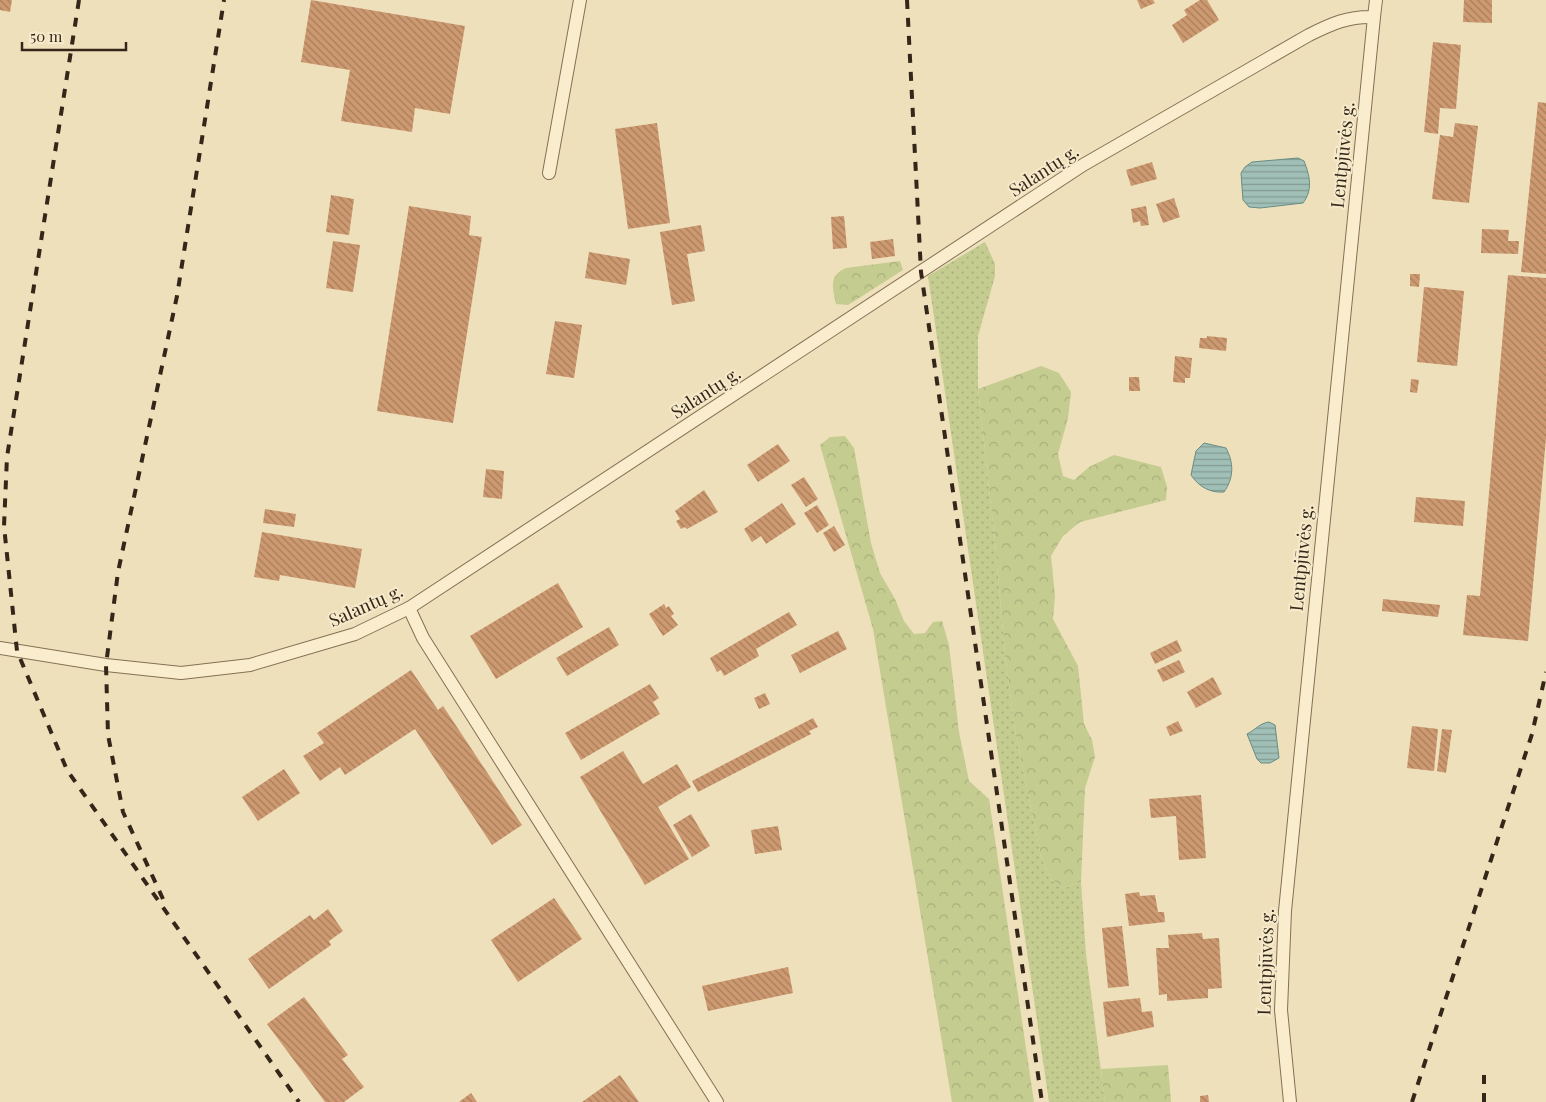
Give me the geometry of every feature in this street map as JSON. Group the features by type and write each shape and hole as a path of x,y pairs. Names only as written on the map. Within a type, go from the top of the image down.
{"street":[{"path":"549,173 580,0"},
{"path":"1374,17 1376,0"},
{"name":"Salantų g.","path":"0,648 181,673 250,665 355,634 409,608 1083,165 1309,35 1340,20 1358,16 1374,17"},
{"name":"Lentpjūvės g.","path":"1290,1102 1280,1010 1285,912 1374,17"},
{"path":"409,608 423,638 717,1102"}],"green space":[{"path":"985,242 995,264 995,276 978,336 978,389 1005,655 1015,730 1041,857 1051,879 1064,888 1081,882 1086,954 1105,1102 1049,1102 928,276"},
{"path":"900,261 903,270 848,305 836,304 833,283 836,274 840,271 846,268"},
{"path":"1041,366 1059,373 1071,392 1068,418 1058,454 1063,476 1074,480 1089,467 1114,455 1161,467 1167,487 1166,500 1080,522 1063,536 1051,556 1055,596 1053,619 1078,666 1084,724 1092,740 1095,757 1085,788 1081,882 1064,888 1051,879 1041,857 1015,730 1005,655 978,389"},
{"path":"845,436 854,448 871,543 880,573 895,599 904,621 914,634 925,633 933,622 942,621 949,645 959,732 969,781 989,799 1034,1102 952,1102 873,629 820,445 830,437"},
{"path":"1168,1065 1171,1102 1105,1102 1101,1069"}],"water":[{"path":"1298,158 1304,161 1309,177 1308,193 1303,203 1260,208 1249,207 1243,200 1241,173 1245,167 1252,162"},
{"path":"1204,443 1226,448 1229,454 1232,470 1230,481 1224,492 1205,488 1191,475 1196,451"},
{"path":"1269,722 1275,725 1279,758 1270,763 1261,763 1257,759 1247,734 1260,725"}],"building":[{"path":"0,0 12,0 10,12 0,10"},
{"path":"311,0 465,26 450,114 415,108 412,132 341,121 350,70 301,62"},
{"path":"1137,0 1153,0 1155,3 1141,9"},
{"path":"1200,0 1207,0 1219,20 1183,43 1172,25 1187,15 1184,10"},
{"path":"1464,0 1492,0 1492,23 1463,22"},
{"path":"1433,42 1461,45 1456,109 1440,108 1438,134 1424,132"},
{"path":"1538,102 1546,103 1546,274 1521,272"},
{"path":"657,123 670,223 628,229 615,129"},
{"path":"1455,123 1478,126 1469,203 1432,199 1440,135 1453,137"},
{"path":"1152,162 1157,179 1131,186 1126,170"},
{"path":"331,195 354,199 349,235 326,232"},
{"path":"1174,198 1180,217 1163,223 1156,204"},
{"path":"409,206 471,216 469,235 482,237 453,423 377,411"},
{"path":"1146,206 1149,225 1141,226 1140,221 1133,223 1131,209"},
{"path":"844,216 847,248 833,249 831,217"},
{"path":"701,225 705,251 687,254 695,301 672,305 660,232"},
{"path":"1482,229 1509,230 1508,241 1519,241 1518,254 1481,253"},
{"path":"893,239 895,256 872,259 870,242"},
{"path":"333,241 360,245 353,292 326,288"},
{"path":"589,252 630,259 626,285 585,278"},
{"path":"1410,274 1420,274 1419,287 1410,286"},
{"path":"1508,275 1546,278 1546,438 1528,641 1463,635 1467,595 1480,596"},
{"path":"1424,287 1464,291 1457,366 1417,362"},
{"path":"555,321 582,325 574,378 546,374"},
{"path":"1207,336 1227,338 1226,351 1199,348 1200,338 1207,338"},
{"path":"1175,356 1192,358 1190,378 1185,378 1185,383 1173,382"},
{"path":"1129,377 1139,377 1140,391 1129,391"},
{"path":"1411,379 1419,380 1417,393 1410,392"},
{"path":"778,444 790,461 758,482 747,465"},
{"path":"486,469 504,471 502,499 483,497"},
{"path":"804,477 818,499 806,507 791,485"},
{"path":"704,490 718,512 687,529 685,527 681,529 676,521 680,519 675,511"},
{"path":"1416,497 1465,501 1463,526 1414,522"},
{"path":"782,503 796,524 766,544 761,536 752,542 744,529"},
{"path":"817,505 829,525 817,533 804,513"},
{"path":"265,509 296,514 294,527 263,523"},
{"path":"834,526 845,545 834,552 823,533"},
{"path":"262,532 362,549 355,588 280,575 279,581 254,577"},
{"path":"558,583 583,627 496,679 470,636"},
{"path":"1383,599 1440,605 1438,617 1382,611"},
{"path":"664,604 666,608 669,606 674,614 671,616 678,625 663,636 649,614"},
{"path":"789,612 797,625 756,649 759,656 724,676 721,670 717,672 710,658"},
{"path":"609,627 619,645 567,676 556,658"},
{"path":"838,631 847,649 800,673 791,655"},
{"path":"1177,640 1182,651 1155,664 1150,653"},
{"path":"1179,660 1185,672 1163,682 1157,670"},
{"path":"411,670 438,710 443,706 522,825 492,845 415,729 345,775 340,767 320,781 303,756 324,743 317,733"},
{"path":"1213,677 1222,694 1196,708 1187,692"},
{"path":"650,684 659,698 653,702 660,714 581,760 565,733"},
{"path":"765,693 770,704 759,709 754,698"},
{"path":"813,718 818,727 809,731 811,734 698,792 692,781"},
{"path":"1178,721 1183,731 1170,736 1166,727"},
{"path":"1412,726 1438,729 1434,771 1407,768"},
{"path":"1442,729 1452,730 1446,773 1437,771"},
{"path":"623,751 643,784 677,764 691,787 658,807 689,859 645,885 580,777"},
{"path":"284,769 300,793 258,821 242,797"},
{"path":"1201,795 1206,858 1179,860 1176,816 1151,818 1149,799"},
{"path":"691,814 710,846 692,857 673,825"},
{"path":"778,826 782,850 755,854 751,830"},
{"path":"1139,892 1140,896 1155,895 1158,912 1164,912 1165,922 1129,926 1125,894"},
{"path":"554,898 582,939 518,982 491,940"},
{"path":"328,909 343,931 329,941 331,945 269,989 248,959 310,915 314,920"},
{"path":"1122,926 1129,986 1108,988 1102,928"},
{"path":"1202,933 1203,939 1219,938 1222,988 1208,989 1208,998 1167,1001 1167,994 1159,995 1156,948 1169,948 1168,935"},
{"path":"788,967 793,993 708,1011 702,986"},
{"path":"304,997 348,1055 342,1059 364,1087 344,1102 325,1102 267,1024"},
{"path":"1140,998 1142,1012 1152,1011 1154,1027 1107,1037 1103,1002"},
{"path":"620,1075 639,1102 582,1102"},
{"path":"471,1093 477,1102 459,1102"},
{"path":"1208,1095 1209,1102 1200,1102 1200,1096"}],"railway":[{"path":"79,0 7,457 4,526 17,651 67,770 299,1102"},
{"path":"163,899 123,812 108,735 106,665 118,572 177,296 224,0"},
{"path":"907,0 921,272 1042,1102"},
{"path":"1412,1102 1532,734 1546,672"},
{"path":"1484,1074 1484,1102"}]}
